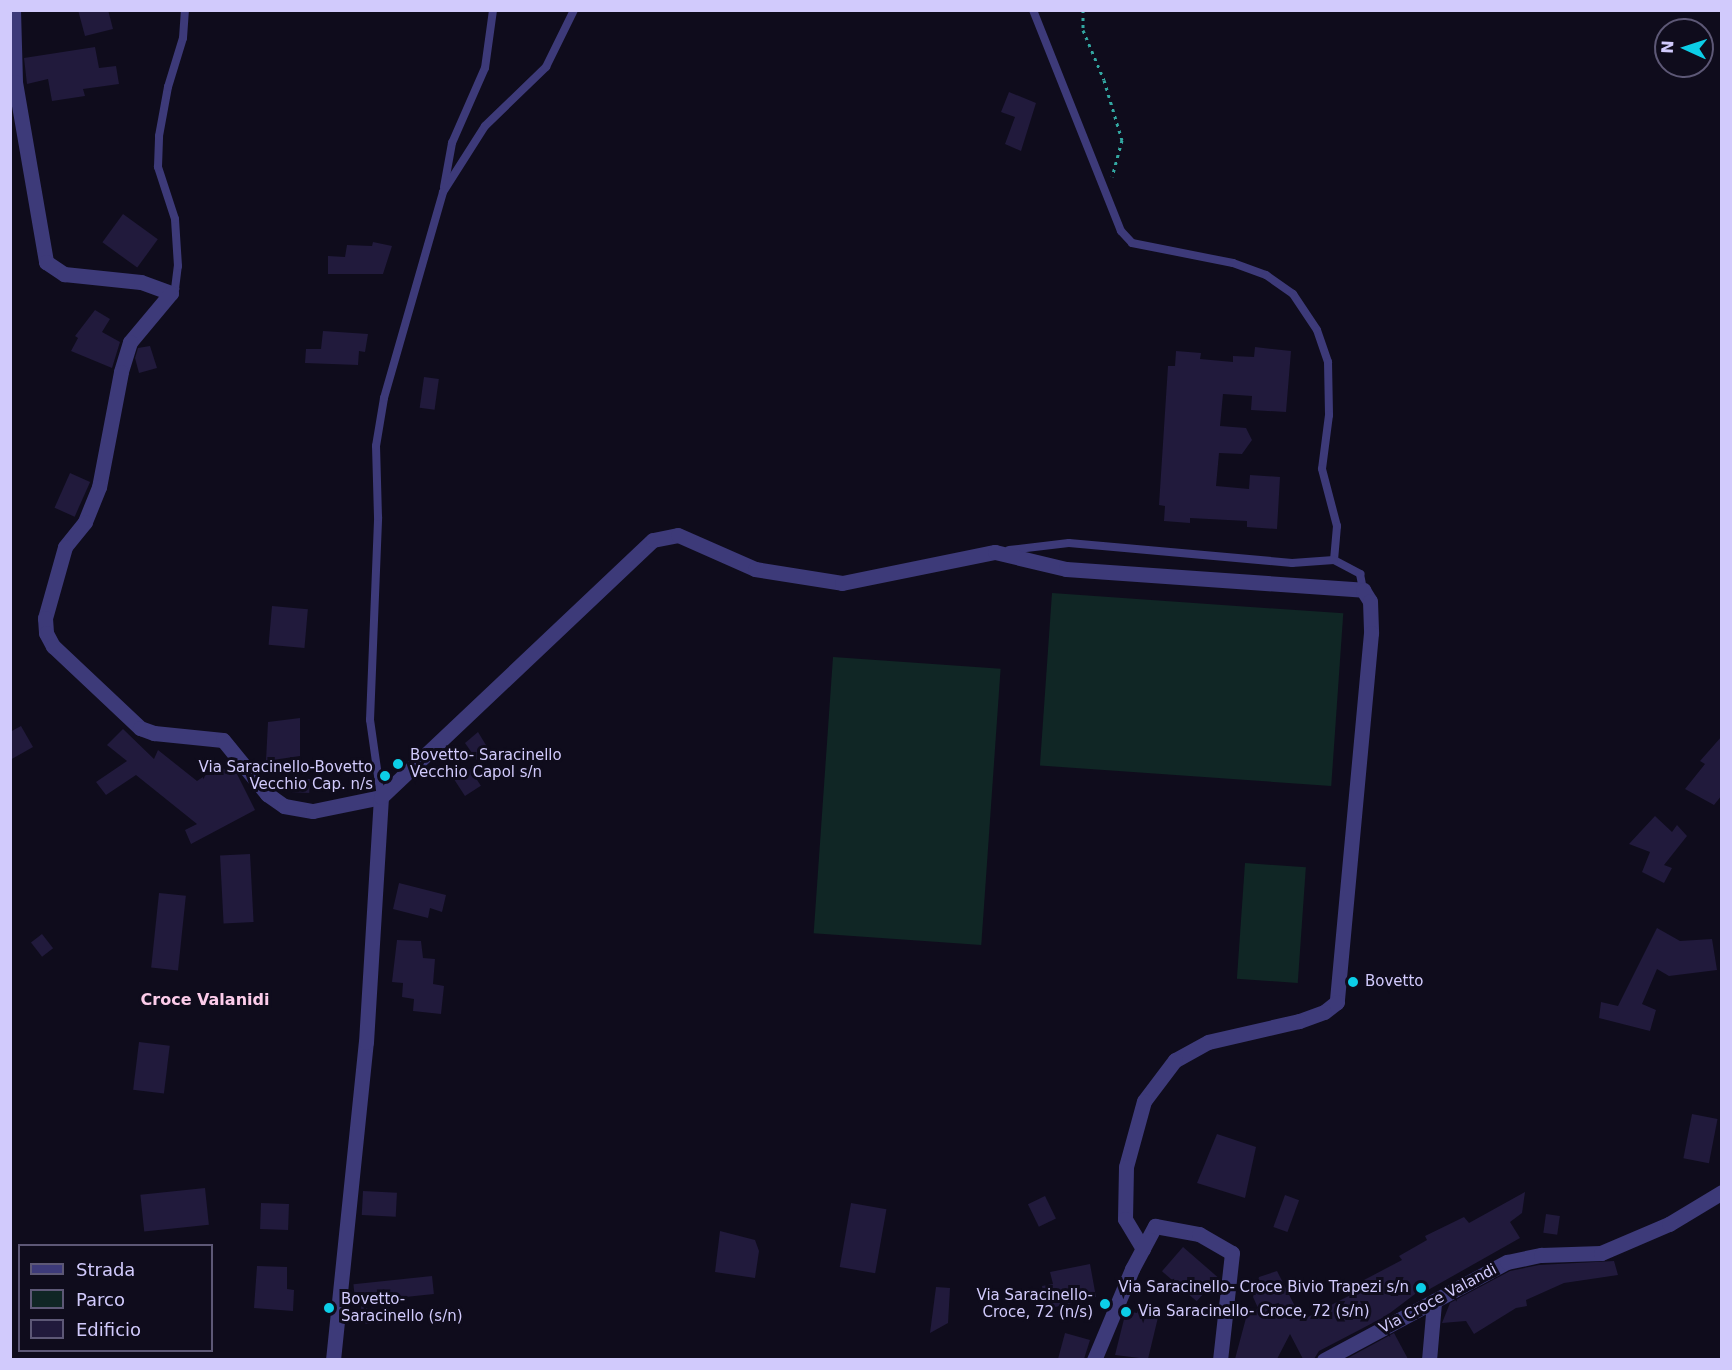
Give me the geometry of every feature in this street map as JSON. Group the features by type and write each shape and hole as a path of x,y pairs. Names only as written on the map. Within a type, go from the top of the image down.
{"street":[{"path":"13,10 15,82 46,262 64,274 141,282 171,293 130,342 110,424 99,487 85,522 65,547 45,618 46,633 53,646 140,728 154,733 223,740 267,794 284,806 313,811 381,797 652,540 678,535 755,569 842,583 995,552 1066,569 1363,590 1370,601 1371,633 1337,1002 1324,1012 1299,1021 1208,1042 1175,1060 1144,1101 1126,1167 1125,1219 1143,1249"},
{"path":"333,1359 366,1042 381,797"},
{"name":"Via Croce Valandi","path":"1324,1359 1434,1303 1507,1262 1541,1255 1601,1252 1670,1224 1722,1192"},
{"path":"1094,1359 1155,1226 1199,1234 1232,1253 1220,1359"},
{"path":"1429,1359 1434,1303"}],"lane":[{"path":"171,293 175,289 178,266 175,219 158,167 168,87 183,38 185,10"},
{"path":"381,797 370,720 378,517 376,446 384,398 443,192 452,143 485,68 493,10"},
{"path":"443,192 485,126 546,66 574,10"},
{"path":"1033,10 1106,187 1121,231 1132,243 1233,263 1266,275 1293,294 1317,330 1328,362 1329,415 1322,469 1337,526 1334,560"},
{"path":"995,552 1069,543 1292,563 1334,560 1360,574 1363,590"}],"path":[{"path":"1083,10 1083,30 1104,80 1122,140 1118,167 1106,187"}],"green space":[{"path":"1052,593 1343,613 1331,786 1040,766"},
{"path":"833,657 1001,669 981,945 814,933"},
{"path":"1245,863 1306,867 1298,983 1237,979"}],"building":[{"path":"78,10 108,10 113,29 85,36"},
{"path":"95,47 99,68 116,66 119,84 83,89 85,96 52,101 48,79 27,84 24,58"},
{"path":"1009,92 1036,103 1021,151 1005,144 1015,117 1001,112"},
{"path":"123,214 158,239 137,268 102,242"},
{"path":"373,242 392,246 383,274 328,274 328,256 345,257 347,245 372,246"},
{"path":"95,310 110,319 102,332 120,342 112,368 71,351 78,338 75,336"},
{"path":"323,331 368,334 365,352 359,351 358,365 305,363 306,349 321,349"},
{"path":"150,346 157,368 139,373 135,358 138,348"},
{"path":"1255,347 1291,351 1286,412 1251,410 1252,396 1223,394 1220,426 1246,428 1252,440 1242,454 1219,453 1216,486 1249,489 1250,475 1280,477 1277,529 1247,527 1247,521 1190,518 1190,523 1164,521 1165,506 1159,505 1168,366 1175,366 1176,351 1201,353 1200,359 1233,362 1233,356 1254,357"},
{"path":"424,377 439,379 435,410 420,408"},
{"path":"70,473 90,482 75,517 55,508"},
{"path":"272,606 308,609 304,648 269,645"},
{"path":"300,718 300,756 266,761 268,722"},
{"path":"21,726 33,747 10,760 10,732"},
{"path":"123,729 154,759 158,750 197,781 218,767 236,772 255,810 191,844 185,830 197,824 136,775 106,795 96,782 127,761 107,745"},
{"path":"478,732 492,755 479,763 465,743"},
{"path":"1722,736 1722,795 1714,805 1685,789 1705,764 1700,761"},
{"path":"470,769 481,786 465,796 454,779"},
{"path":"292,778 310,779 309,793 291,792"},
{"path":"1655,816 1672,832 1677,825 1687,836 1664,865 1672,868 1664,883 1642,872 1650,852 1629,844"},
{"path":"250,854 254,922 224,923 220,856"},
{"path":"399,883 446,895 442,912 430,908 428,918 393,909"},
{"path":"159,893 186,896 178,970 151,968"},
{"path":"1657,928 1680,941 1712,939 1717,970 1669,976 1657,969 1642,1004 1656,1010 1650,1031 1599,1018 1601,1002 1618,1006"},
{"path":"42,934 53,948 42,957 31,943"},
{"path":"397,940 421,941 423,958 435,959 433,984 444,986 441,1014 413,1011 414,999 402,997 403,983 392,982"},
{"path":"139,1042 170,1046 164,1093 133,1090"},
{"path":"1692,1114 1718,1119 1709,1163 1683,1158"},
{"path":"1217,1134 1256,1147 1245,1198 1197,1183"},
{"path":"205,1188 209,1225 144,1232 140,1195"},
{"path":"363,1191 397,1193 396,1217 362,1215"},
{"path":"1525,1192 1522,1213 1510,1222 1520,1238 1428,1290 1420,1294 1419,1291 1386,1316 1319,1351 1314,1359 1303,1359 1290,1334 1277,1359 1235,1359 1246,1318 1258,1308 1253,1297 1259,1277 1277,1271 1302,1320 1368,1286 1364,1280 1402,1260 1399,1256 1427,1240 1425,1236 1464,1217 1469,1223"},
{"path":"1285,1195 1299,1200 1287,1232 1273,1227"},
{"path":"1045,1196 1056,1218 1039,1227 1028,1204"},
{"path":"261,1203 289,1204 288,1230 260,1229"},
{"path":"851,1203 886,1209 875,1273 840,1267"},
{"path":"1546,1214 1560,1216 1557,1235 1543,1233"},
{"path":"720,1231 755,1240 759,1251 755,1278 715,1272"},
{"path":"1183,1247 1218,1277 1197,1301 1162,1271"},
{"path":"1614,1261 1618,1275 1564,1283 1526,1300 1527,1306 1516,1308 1474,1334 1466,1321 1442,1323 1450,1303 1510,1271 1539,1265"},
{"path":"1090,1264 1096,1297 1047,1309 1042,1286 1053,1284 1050,1272"},
{"path":"257,1266 287,1267 287,1289 294,1290 293,1311 254,1308"},
{"path":"432,1276 434,1294 355,1302 353,1284"},
{"path":"936,1287 950,1288 948,1323 930,1333"},
{"path":"1139,1304 1160,1309 1148,1359 1115,1355 1126,1311 1137,1313"},
{"path":"361,1306 407,1322 362,1324"},
{"path":"1065,1333 1090,1340 1084,1359 1058,1359"},
{"path":"1394,1333 1408,1359 1346,1359"}],"place":[{"name":"Bovetto- Saracinello Vecchio Capol s/n","path":"398,764"},
{"name":"Via Saracinello-Bovetto Vecchio Cap. n/s","path":"385,776"},
{"name":"Bovetto","path":"1353,982"},
{"name":"Via Saracinello- Croce Bivio Trapezi s/n","path":"1421,1288"},
{"name":"Via Saracinello- Croce, 72 (n/s)","path":"1105,1304"},
{"name":"Bovetto- Saracinello (s/n)","path":"329,1308"},
{"name":"Via Saracinello- Croce, 72 (s/n)","path":"1126,1312"}],"district":[{"name":"Croce Valanidi","path":"205,1000"}]}
